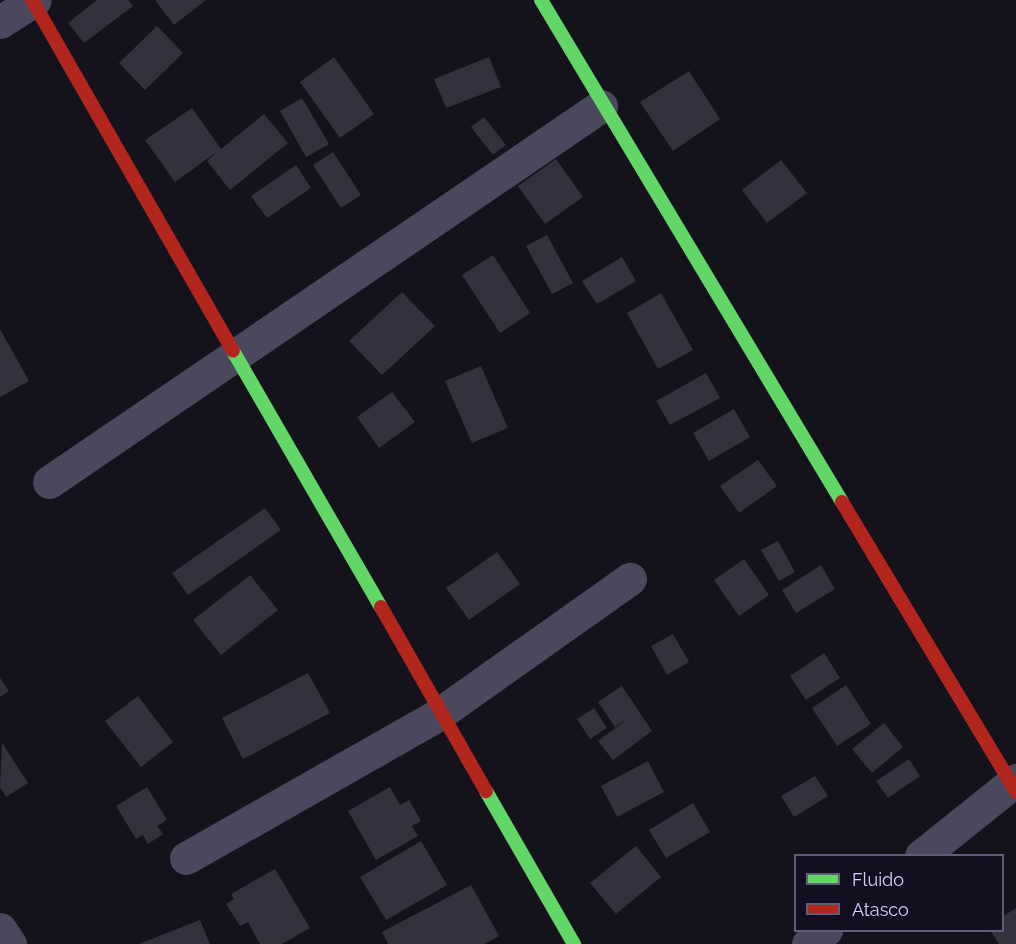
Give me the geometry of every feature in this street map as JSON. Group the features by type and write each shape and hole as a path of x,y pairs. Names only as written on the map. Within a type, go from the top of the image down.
{"street":[{"path":"0,22 33,0 440,714 574,944"},
{"path":"541,0 601,106 1014,786 922,854"},
{"path":"49,482 237,357 601,106"},
{"path":"186,858 440,714 630,579"},
{"path":"0,929 10,944"},
{"path":"808,944 823,932"}],"building":[{"path":"97,0 128,0 133,6 84,43 68,23"},
{"path":"155,0 206,0 174,25"},
{"path":"157,26 183,53 145,90 119,63"},
{"path":"334,57 374,114 340,138 300,82"},
{"path":"489,57 501,87 446,108 434,79"},
{"path":"689,71 720,119 673,151 640,102"},
{"path":"302,98 329,144 306,157 280,111"},
{"path":"192,108 221,149 264,114 288,143 230,190 207,161 218,151 175,182 145,140"},
{"path":"484,117 506,145 493,155 471,127"},
{"path":"333,152 361,195 341,208 313,165"},
{"path":"556,159 583,197 545,224 518,186"},
{"path":"781,160 807,193 767,223 742,190"},
{"path":"296,165 311,188 267,218 251,196"},
{"path":"547,235 573,283 552,294 526,246"},
{"path":"493,255 530,313 500,333 462,275"},
{"path":"622,257 636,281 597,304 582,281"},
{"path":"402,292 435,326 382,375 349,341"},
{"path":"661,293 693,350 658,369 627,313"},
{"path":"0,329 29,381 0,397"},
{"path":"481,366 508,428 472,443 445,381"},
{"path":"706,373 720,398 670,425 656,401"},
{"path":"392,392 415,422 379,448 357,417"},
{"path":"734,409 750,437 709,461 693,433"},
{"path":"758,460 777,486 739,513 720,486"},
{"path":"265,508 281,530 188,595 172,573"},
{"path":"778,541 795,572 779,581 761,550"},
{"path":"497,552 520,584 469,620 446,588"},
{"path":"744,559 769,595 739,616 714,580"},
{"path":"821,565 835,589 796,613 782,590"},
{"path":"250,575 278,610 221,655 193,620"},
{"path":"673,634 689,662 667,675 651,646"},
{"path":"824,653 840,678 806,700 790,676"},
{"path":"308,673 330,713 243,759 222,718"},
{"path":"0,678 9,691 0,697"},
{"path":"846,685 871,724 837,746 812,708"},
{"path":"622,686 652,731 613,760 598,741 630,717 615,727 598,702"},
{"path":"138,696 173,742 141,767 105,721"},
{"path":"594,708 607,728 590,739 577,719"},
{"path":"884,723 903,747 872,773 852,749"},
{"path":"2,743 28,783 6,797 0,787"},
{"path":"909,759 920,776 888,798 876,781"},
{"path":"648,761 664,792 617,817 601,786"},
{"path":"815,776 828,796 794,817 781,796"},
{"path":"147,787 167,820 157,826 163,834 148,844 143,835 136,839 116,806"},
{"path":"390,787 400,805 409,800 421,821 412,826 418,836 376,860 348,811"},
{"path":"693,803 710,832 666,858 649,830"},
{"path":"421,841 447,885 386,920 360,877"},
{"path":"636,846 661,877 616,914 590,883"},
{"path":"275,869 310,928 282,944 260,944 248,922 240,926 226,904 234,899 231,894"},
{"path":"471,885 499,936 484,944 388,944 382,932"},
{"path":"1016,908 1016,944 999,944 991,932 1004,932 1004,916"},
{"path":"200,920 210,944 139,944"}],"traffic: fast":[{"path":"541,0 842,502"},
{"path":"233,351 381,607"},
{"path":"486,791 574,944"}],"traffic: jam":[{"path":"32,0 233,351"},
{"path":"842,502 1016,792"},
{"path":"381,607 486,791"}]}
